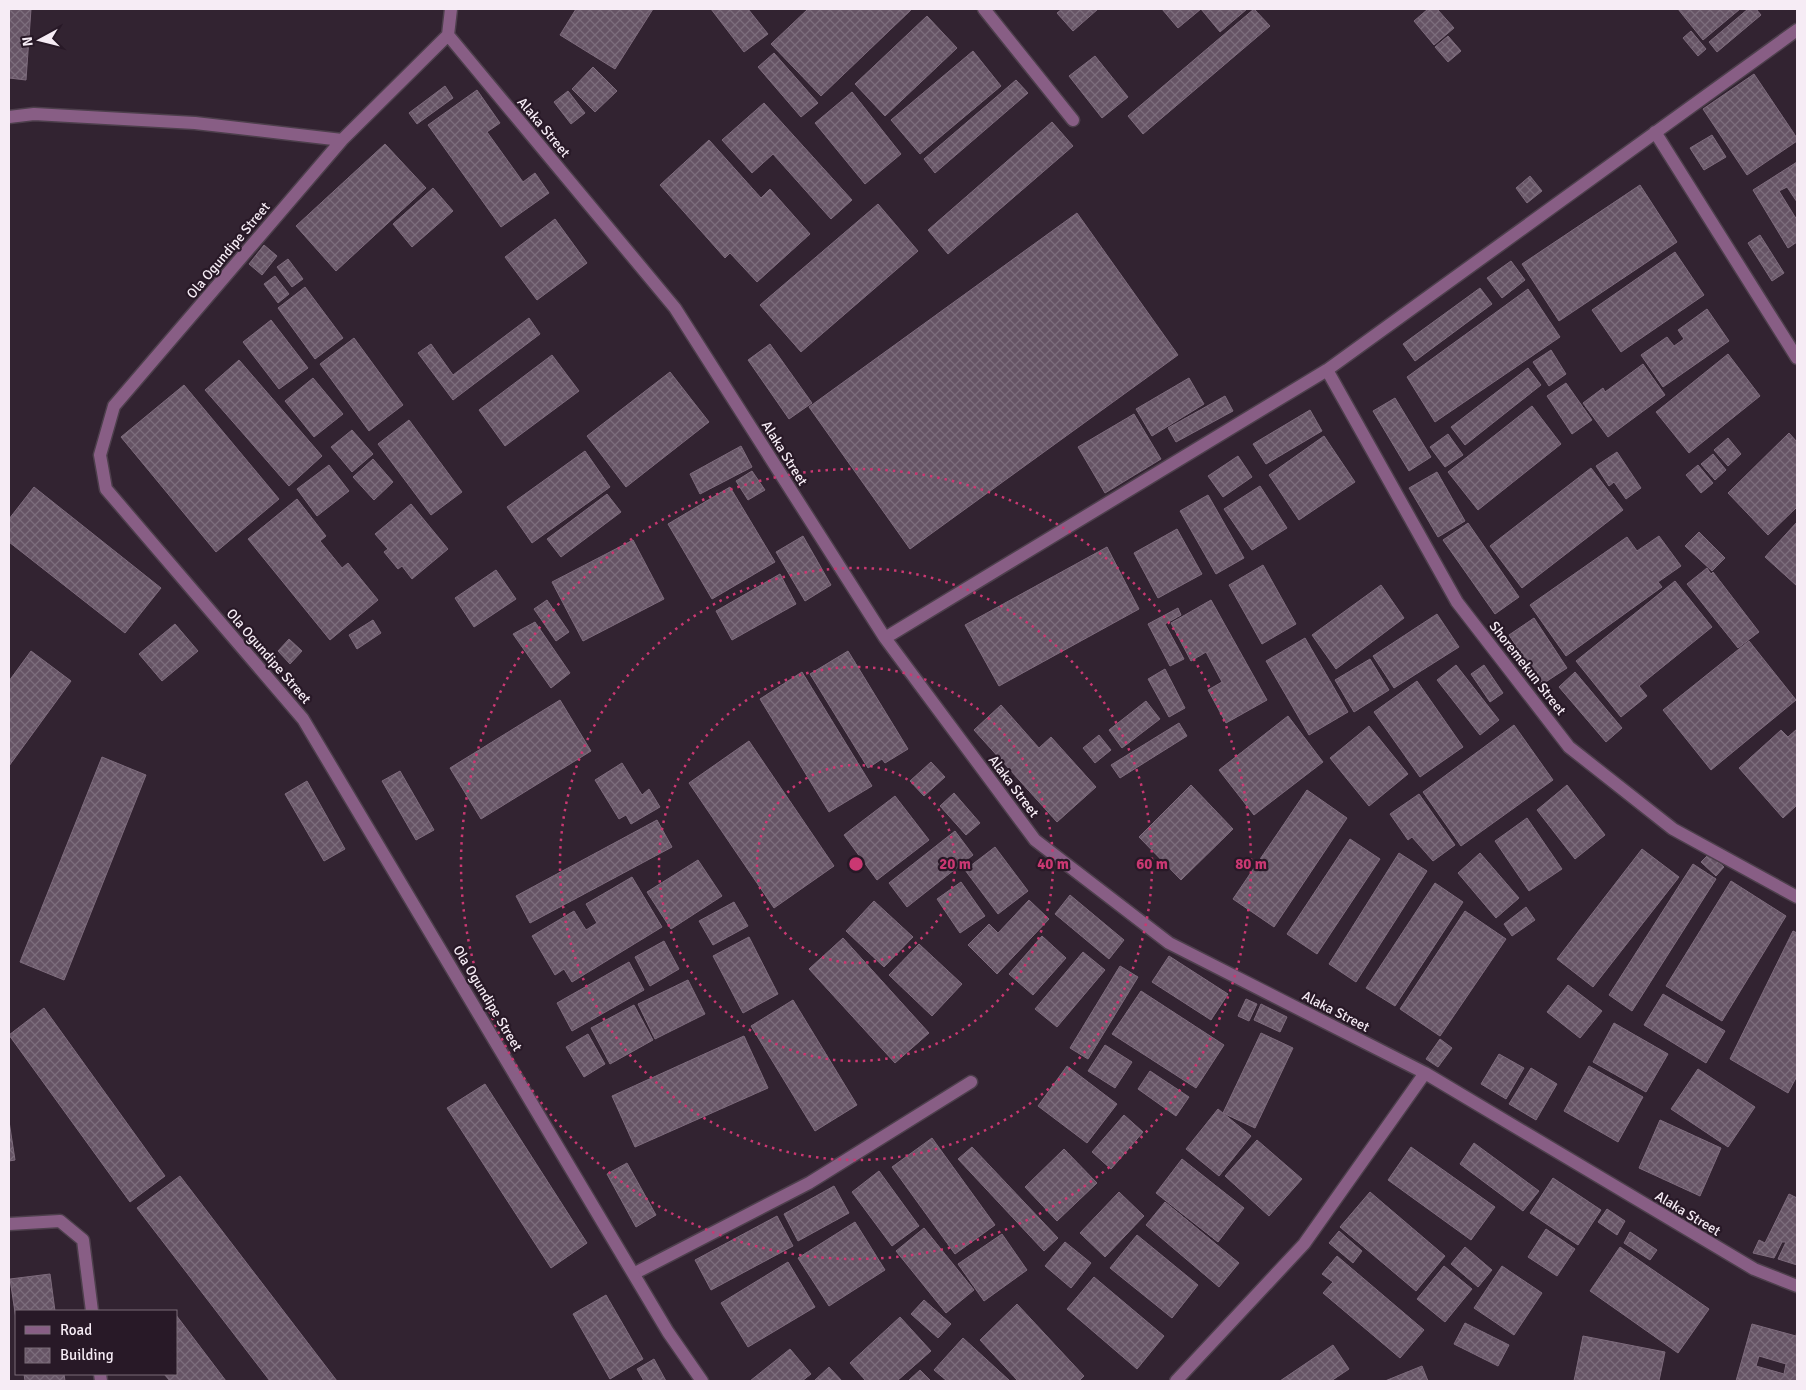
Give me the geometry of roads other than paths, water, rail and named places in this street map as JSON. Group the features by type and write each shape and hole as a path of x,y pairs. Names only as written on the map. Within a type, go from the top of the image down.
{"street":[{"path":"448,35 451,9"},
{"path":"984,9 1073,120"},
{"path":"884,638 1327,370 1797,30"},
{"name":"Ola Ogundipe Street","path":"448,35 342,140 114,406 100,455 106,489 303,719 635,1273 668,1332 702,1381"},
{"name":"Alaka Street","path":"448,35 675,308 884,638 1035,840 1170,943 1425,1074 1754,1269 1797,1286"},
{"path":"9,117 34,114 194,123 342,140"},
{"path":"1656,132 1797,358"},
{"name":"Shoremekun Street","path":"1327,370 1458,602 1569,747 1673,829 1797,898"},
{"path":"1176,1381 1304,1244 1425,1074"},
{"path":"635,1273 809,1183 971,1082"},
{"path":"9,1224 60,1221 83,1240 92,1310"}]}
